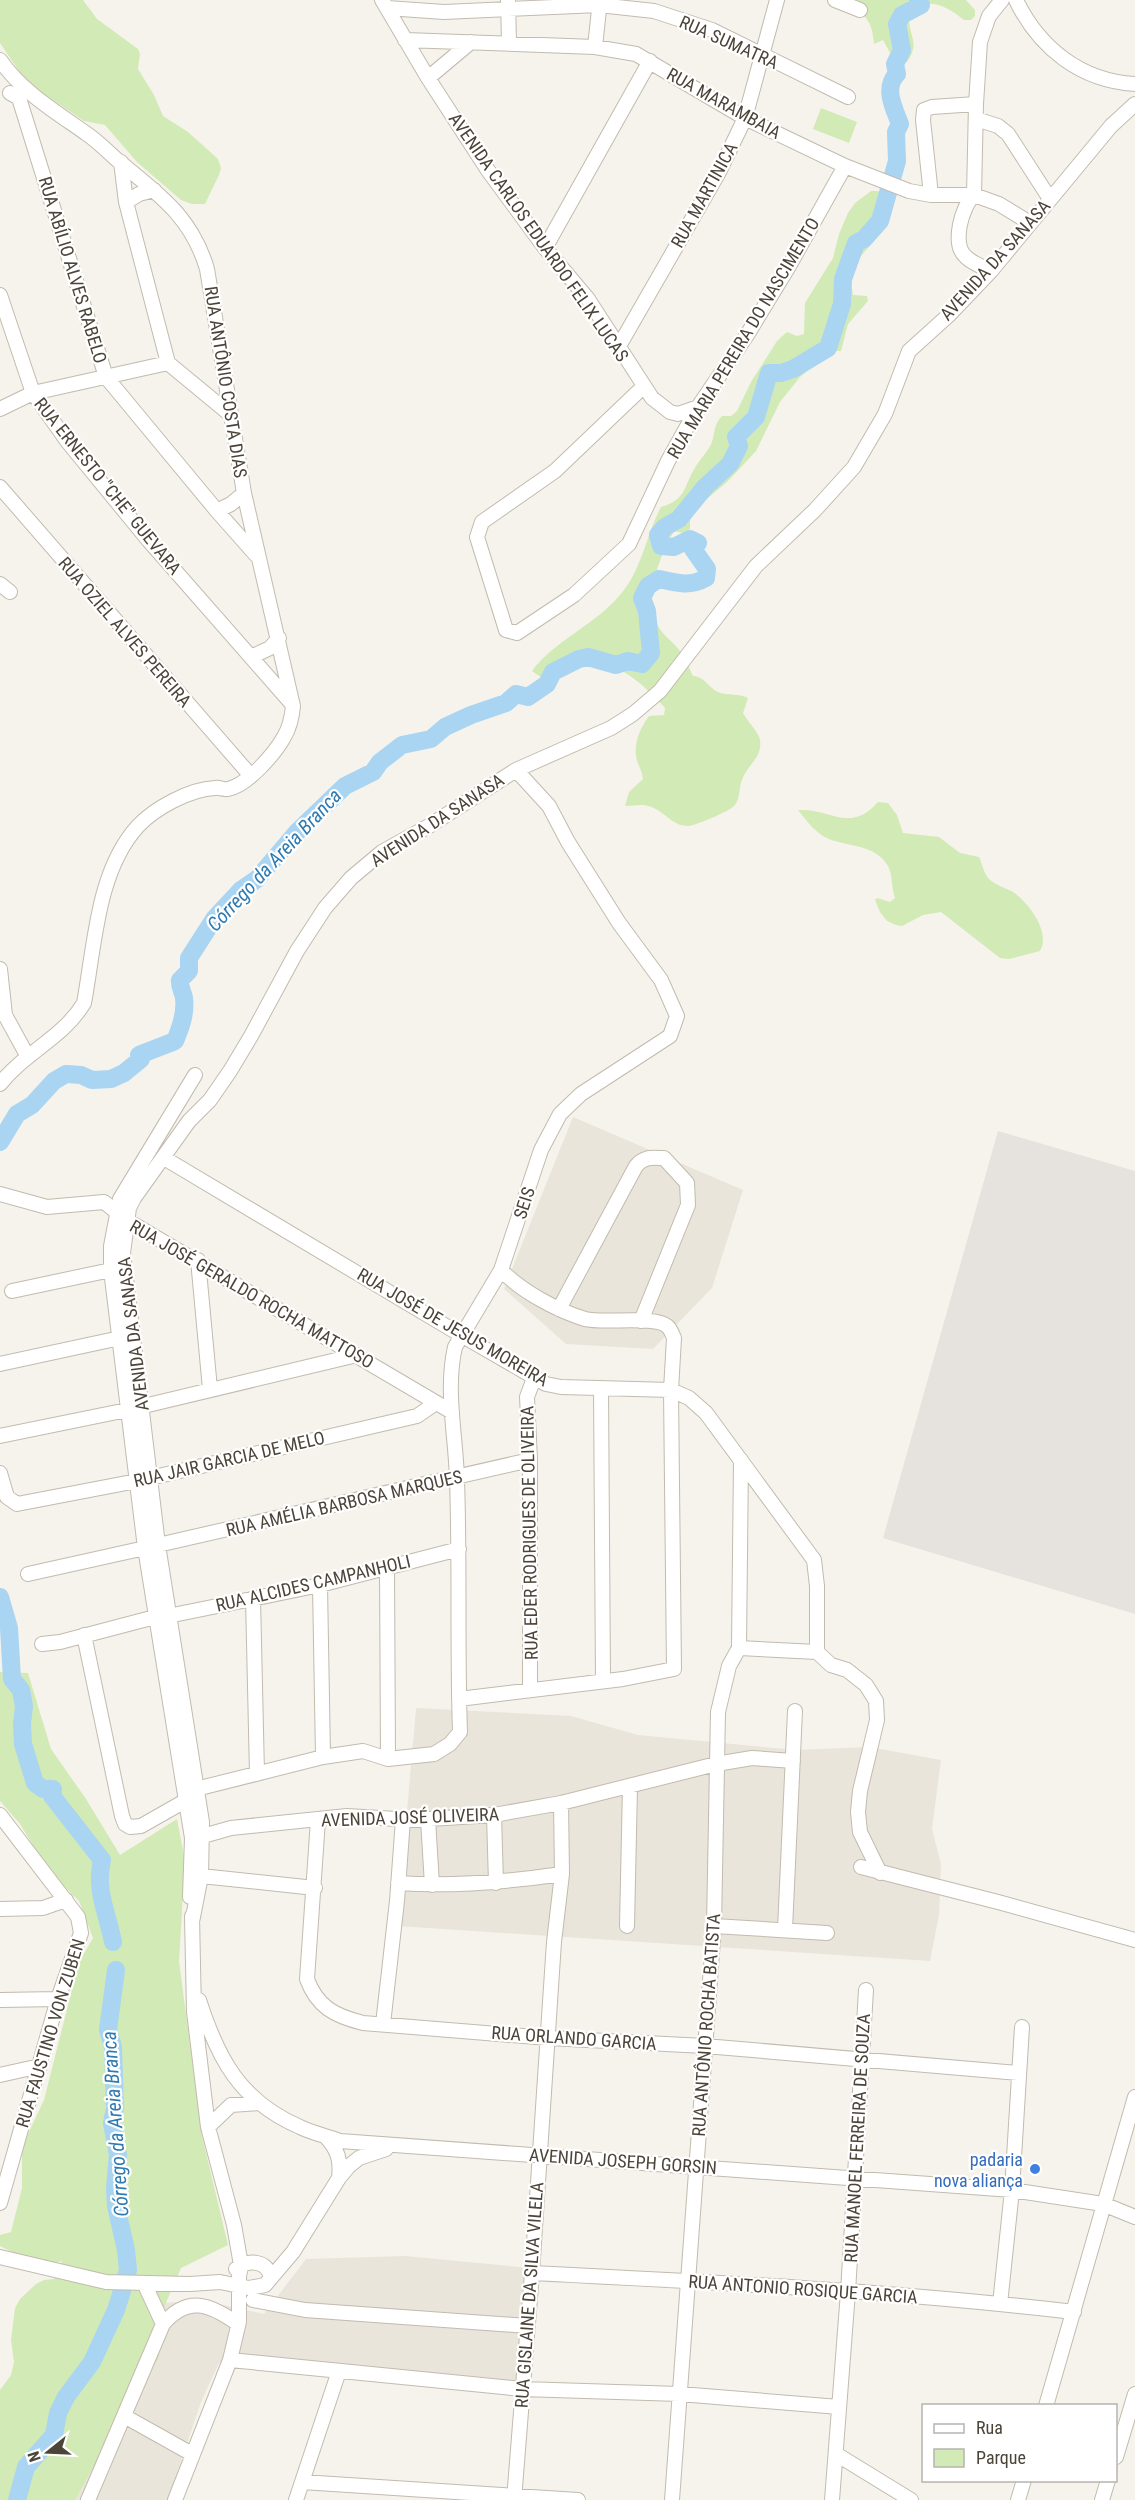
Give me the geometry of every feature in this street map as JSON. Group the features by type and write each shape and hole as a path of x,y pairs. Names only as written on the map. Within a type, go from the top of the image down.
{"street":[{"name":"RUA MARTINICA","path":"618,346 719,172 745,118 777,0"},
{"path":"836,0 860,10"},
{"path":"991,271 966,257 960,246 963,211 974,195 976,105 983,29 995,7 1002,0"},
{"path":"1016,0 1031,27 1064,60 1082,71 1102,78 1135,84"},
{"name":"RUA SUMATRA","path":"385,4 414,11 471,5 599,3 654,11 712,30 848,97"},
{"path":"595,47 599,3"},
{"name":"AVENIDA CARLOS EDUARDO FELIX LUCAS","path":"385,4 428,78 487,169 545,248 588,299 643,387 657,403 670,412 678,414 698,407"},
{"path":"508,5 509,43"},
{"name":"RUA MARAMBAIA","path":"405,40 595,47 636,54 745,118 845,166 909,191 931,195 974,195 999,204 1030,223"},
{"path":"428,78 471,42"},
{"name":"RUA ANTÔNIO COSTA DIAS","path":"0,60 10,91 37,97 91,136 182,217 191,229 203,254 244,493 293,706 291,721 285,736 251,776"},
{"path":"545,248 650,61"},
{"name":"RUA ABÍLIO ALVES RABELO","path":"10,91 19,98 106,377 258,557"},
{"path":"23,111 27,101 37,97"},
{"name":"AVENIDA DA SANASA","path":"143,1479 127,1410 111,1270 111,1246 122,1217 134,1198 189,1122 210,1100 230,1071 297,951 325,908 351,878 382,852 429,826 516,770 611,728 633,714 660,691 756,566 815,510 854,467 885,414 909,351 950,314 991,271 1111,126 1135,104"},
{"path":"931,195 923,120 924,110 932,107 976,105"},
{"path":"976,119 998,126 1008,134 1050,199"},
{"path":"121,162 126,202 168,363 231,415"},
{"name":"RUA MARIA PEREIRA DO NASCIMENTO","path":"643,387 555,471 482,522 478,529 477,537 506,630 517,633 574,595 629,544 668,461 698,407 747,335 845,166"},
{"path":"126,202 139,194 154,190"},
{"name":"RUA ERNESTO \"CHE\" GUEVARA","path":"0,295 33,393 67,441 293,706"},
{"path":"0,409 33,393 168,363"},
{"name":"RUA OZIEL ALVES PEREIRA","path":"0,487 251,776"},
{"path":"217,511 231,504 244,493"},
{"path":"251,657 270,648 279,638"},
{"name":"SEIS","path":"388,1759 434,1754 450,1744 460,1732 459,1549 452,1412 452,1360 461,1335 501,1270 542,1150 560,1114 580,1094 601,1083 670,1036 677,1016 661,980 619,923 568,842 549,806 516,770"},
{"path":"0,1084 28,1057 76,1018 84,1003 106,880 117,854 138,826 156,809 174,801 205,790 228,789 251,776"},
{"path":"0,969 5,1014 28,1057"},
{"name":"AVENIDA DA SANASA","path":"192,1923 192,1838 185,1801 143,1479 142,1406 123,1253 122,1217 126,1186 195,1075"},
{"name":"RUA JOSÉ DE JESUS MOREIRA","path":"164,1158 534,1378 561,1387 671,1390 689,1398 706,1413 814,1560 817,1586 817,1652"},
{"path":"559,1309 636,1166 641,1160 664,1158 687,1183 688,1205 641,1321"},
{"name":"RUA JOSÉ GERALDO ROCHA MATTOSO","path":"0,1194 47,1207 104,1202 122,1217 452,1412"},
{"path":"198,1260 210,1389"},
{"path":"12,1291 111,1270"},
{"path":"459,1699 623,1679 674,1669 671,1390 674,1338 671,1331 662,1322 587,1319 559,1309 510,1280 501,1270"},
{"path":"0,1364 120,1338"},
{"path":"0,1436 127,1410 357,1355"},
{"name":"RUA EDER RODRIGUES DE OLIVEIRA","path":"530,1690 530,1460 527,1397 534,1378"},
{"path":"601,1388 603,1680"},
{"name":"RUA JAIR GARCIA DE MELO","path":"0,1473 7,1497 17,1504 143,1479 417,1416 436,1403"},
{"name":"RUA AMÉLIA BARBOSA MARQUES","path":"28,1574 530,1460"},
{"name":"RUA ANTÔNIO ROCHA BATISTA","path":"672,2500 714,1926 718,1712 733,1658 741,1460"},
{"name":"RUA ALCIDES CAMPANHOLI","path":"42,1644 161,1616 320,1585 459,1549"},
{"path":"196,1789 322,1757 363,1751 388,1759 387,1567"},
{"path":"320,1585 322,1757"},
{"path":"253,1598 257,1774"},
{"name":"AVENIDA DA SANASA","path":"161,1616 196,1789 203,1836 201,1876 192,1923"},
{"path":"84,1635 125,1824 135,1828 141,1826 185,1801"},
{"path":"733,1658 817,1652 831,1665 847,1670 866,1685 876,1701 877,1720 860,1791 858,1812 860,1832 880,1873"},
{"path":"785,1929 795,1711"},
{"name":"AVENIDA JOSÉ OLIVEIRA","path":"203,1836 231,1828 347,1816 428,1819 494,1815 561,1803 716,1764 752,1758 793,1761"},
{"path":"627,1926 630,1786"},
{"name":"RUA GISLAINE DA SILVA VILELA","path":"514,2498 532,2273 554,1942 562,1874 561,1803"},
{"path":"494,1815 496,1883"},
{"path":"383,2024 403,1819"},
{"path":"428,1819 432,1885"},
{"name":"RUA ORLANDO GARCIA","path":"318,1820 307,1978 318,2002 328,2012 344,2019 363,2023 548,2038 705,2046 1019,2073"},
{"name":"RUA FAUSTINO VON ZUBEN","path":"0,2203 58,2000 81,1933 78,1917 3,1821"},
{"path":"861,1868 998,1902 1135,1940"},
{"path":"398,1883 432,1885 496,1883 562,1874"},
{"path":"201,1876 315,1888"},
{"path":"0,1909 43,1908 66,1900"},
{"path":"175,2500 230,2360 238,2323 241,2265 234,2225 208,2127 192,1980 192,1923"},
{"path":"714,1926 826,1933"},
{"name":"AVENIDA JOSEPH GORSIN","path":"192,1980 216,2046 232,2074 258,2103 294,2125 324,2135 356,2143 855,2176 1012,2190 1103,2204 1135,2217"},
{"name":"RUA MANOEL FERREIRA DE SOUZA","path":"832,2500 848,2292 866,1990"},
{"path":"0,2001 58,2000"},
{"path":"1000,2304 1012,2190 1022,2027"},
{"path":"199,2050 206,2046 216,2046"},
{"path":"0,2075 40,2066"},
{"path":"1047,2404 1135,2097"},
{"path":"208,2127 231,2104 258,2103"},
{"path":"324,2135 339,2154 339,2178"},
{"path":"238,2323 309,2230 339,2178 359,2158 399,2145"},
{"path":"0,2257 106,2282 220,2282 240,2288 268,2282"},
{"path":"220,2282 241,2265 254,2262 263,2265 270,2272 268,2282"},
{"name":"RUA ANTONIO ROSIQUE GARCIA","path":"532,2273 687,2280 1000,2304 1074,2312"},
{"path":"138,2283 163,2324"},
{"path":"253,2301 305,2310 528,2326"},
{"path":"88,2500 163,2324 173,2312 189,2306 219,2311 238,2323"},
{"path":"230,2360 522,2389 680,2394 839,2407"},
{"path":"296,2500 339,2371"},
{"path":"1117,2454 1135,2394"},
{"path":"124,2416 192,2454"},
{"path":"836,2454 911,2500"},
{"path":"302,2482 514,2498 578,2500"},
{"path":"1018,2500 1024,2482"},
{"path":"1102,2500 1108,2482"}],"shaded area":[{"path":"573,1117 743,1190 712,1288 653,1349 566,1344 504,1289"},
{"path":"998,1131 1135,1171 1135,1614 883,1538"},
{"path":"416,1708 571,1716 638,1735 796,1750 869,1747 941,1760 932,1829 941,1864 939,1915 930,1961 397,1926"},
{"path":"405,2256 530,2268 519,2382 219,2363 201,2402 168,2500 0,2500 0,2405 117,2307 200,2300 264,2314 306,2259"}],"green space":[{"path":"0,0 83,0 97,19 138,49 140,54 138,69 154,95 163,116 188,132 218,159 221,168 219,175 205,204 192,204 181,200 137,162 105,125 84,121 38,90 21,74 0,43"},
{"path":"845,0 966,0 975,10 975,16 971,20 964,20 937,5 917,5 910,11 909,16 913,49 907,62 900,64 894,60 883,40 874,44 869,22"},
{"path":"821,108 857,122 849,143 813,129"},
{"path":"871,191 878,191 887,200 884,215 872,243 856,262 851,284 853,295 867,296 868,301 848,324 841,351 831,351 800,377 780,402 756,451 727,482 690,513 690,529 683,533 674,531 663,553 652,590 654,615 658,626 678,648 693,676 700,678 718,692 748,698 743,713 760,740 757,756 744,775 736,803 726,811 704,821 683,826 653,808 643,805 625,806 629,792 643,779 636,756 639,734 649,716 664,715 665,708 634,678 615,667 594,663 581,665 545,680 532,671 552,650 599,615 620,595 634,575 661,507 681,496 696,466 711,445 719,419 722,416 731,416 737,411 751,382 777,341 787,332 797,336 804,334 805,303 833,258 839,234 848,213 855,203"},
{"path":"878,802 888,803 897,815 903,833 939,837 960,853 979,857 989,879 1013,892 1026,903 1037,918 1043,935 1040,951 1009,959 1000,958 941,912 923,915 902,926 887,921 875,900 877,898 890,902 895,898 890,870 883,859 861,847 824,837 798,810 810,810 849,818 868,811"},
{"path":"0,1672 28,1673 51,1749 86,1799 120,1855 177,1819 185,1861 179,1961 202,2136 228,2245 181,2268 159,2324 158,2359 149,2368 75,2500 0,2500 0,2390 11,2375 14,2362 11,2340 15,2308 20,2299 36,2284 54,2279 62,2261 53,2264 22,2257 0,2246 0,2235 11,2232 22,2188 24,2142 44,2100 79,1962 93,1938 79,1901 48,1870 20,1824 0,1801"}],"waterway":[{"name":"Córrego da Areia Branca","path":"0,1142 17,1114 32,1105 54,1081 66,1074 81,1075 92,1080 111,1079 124,1073 141,1059 139,1055 175,1041 184,1009 180,980 189,971 189,958 214,919 241,890 257,879 297,832 345,786 373,772 380,762 402,745 431,739 445,727 506,703 516,694 528,697 547,684 553,672 579,659 588,657 616,665 628,661 642,664 651,653 647,611 642,598 648,586 659,579 677,583 694,583 706,578 707,569 693,549 698,543 690,539 674,547 661,546 658,535 665,527 679,519 705,487 730,464 739,446 736,437 756,417 769,373 781,373 793,369 828,348 842,304 843,279 856,243 864,239 880,221 897,161 896,132 900,124 890,92 897,74 895,64 902,50 897,24 902,15 921,5 918,0"},
{"name":"Córrego da Areia Branca","path":"0,1597 9,1628 12,1679 21,1690 24,1706 23,1744 35,1783 43,1789 53,1789 52,1796 102,1860 101,1891 113,1942"},
{"name":"Córrego da Areia Branca","path":"116,1970 108,2030 113,2047 115,2108 112,2123 118,2155 116,2206 126,2250 128,2270 126,2277"},
{"name":"Córrego da Areia Branca","path":"17,2500 26,2467 54,2435 58,2413 66,2397 92,2362 116,2310 122,2291"}],"place":[{"name":"padaria nova aliança","path":"1035,2169"}]}
